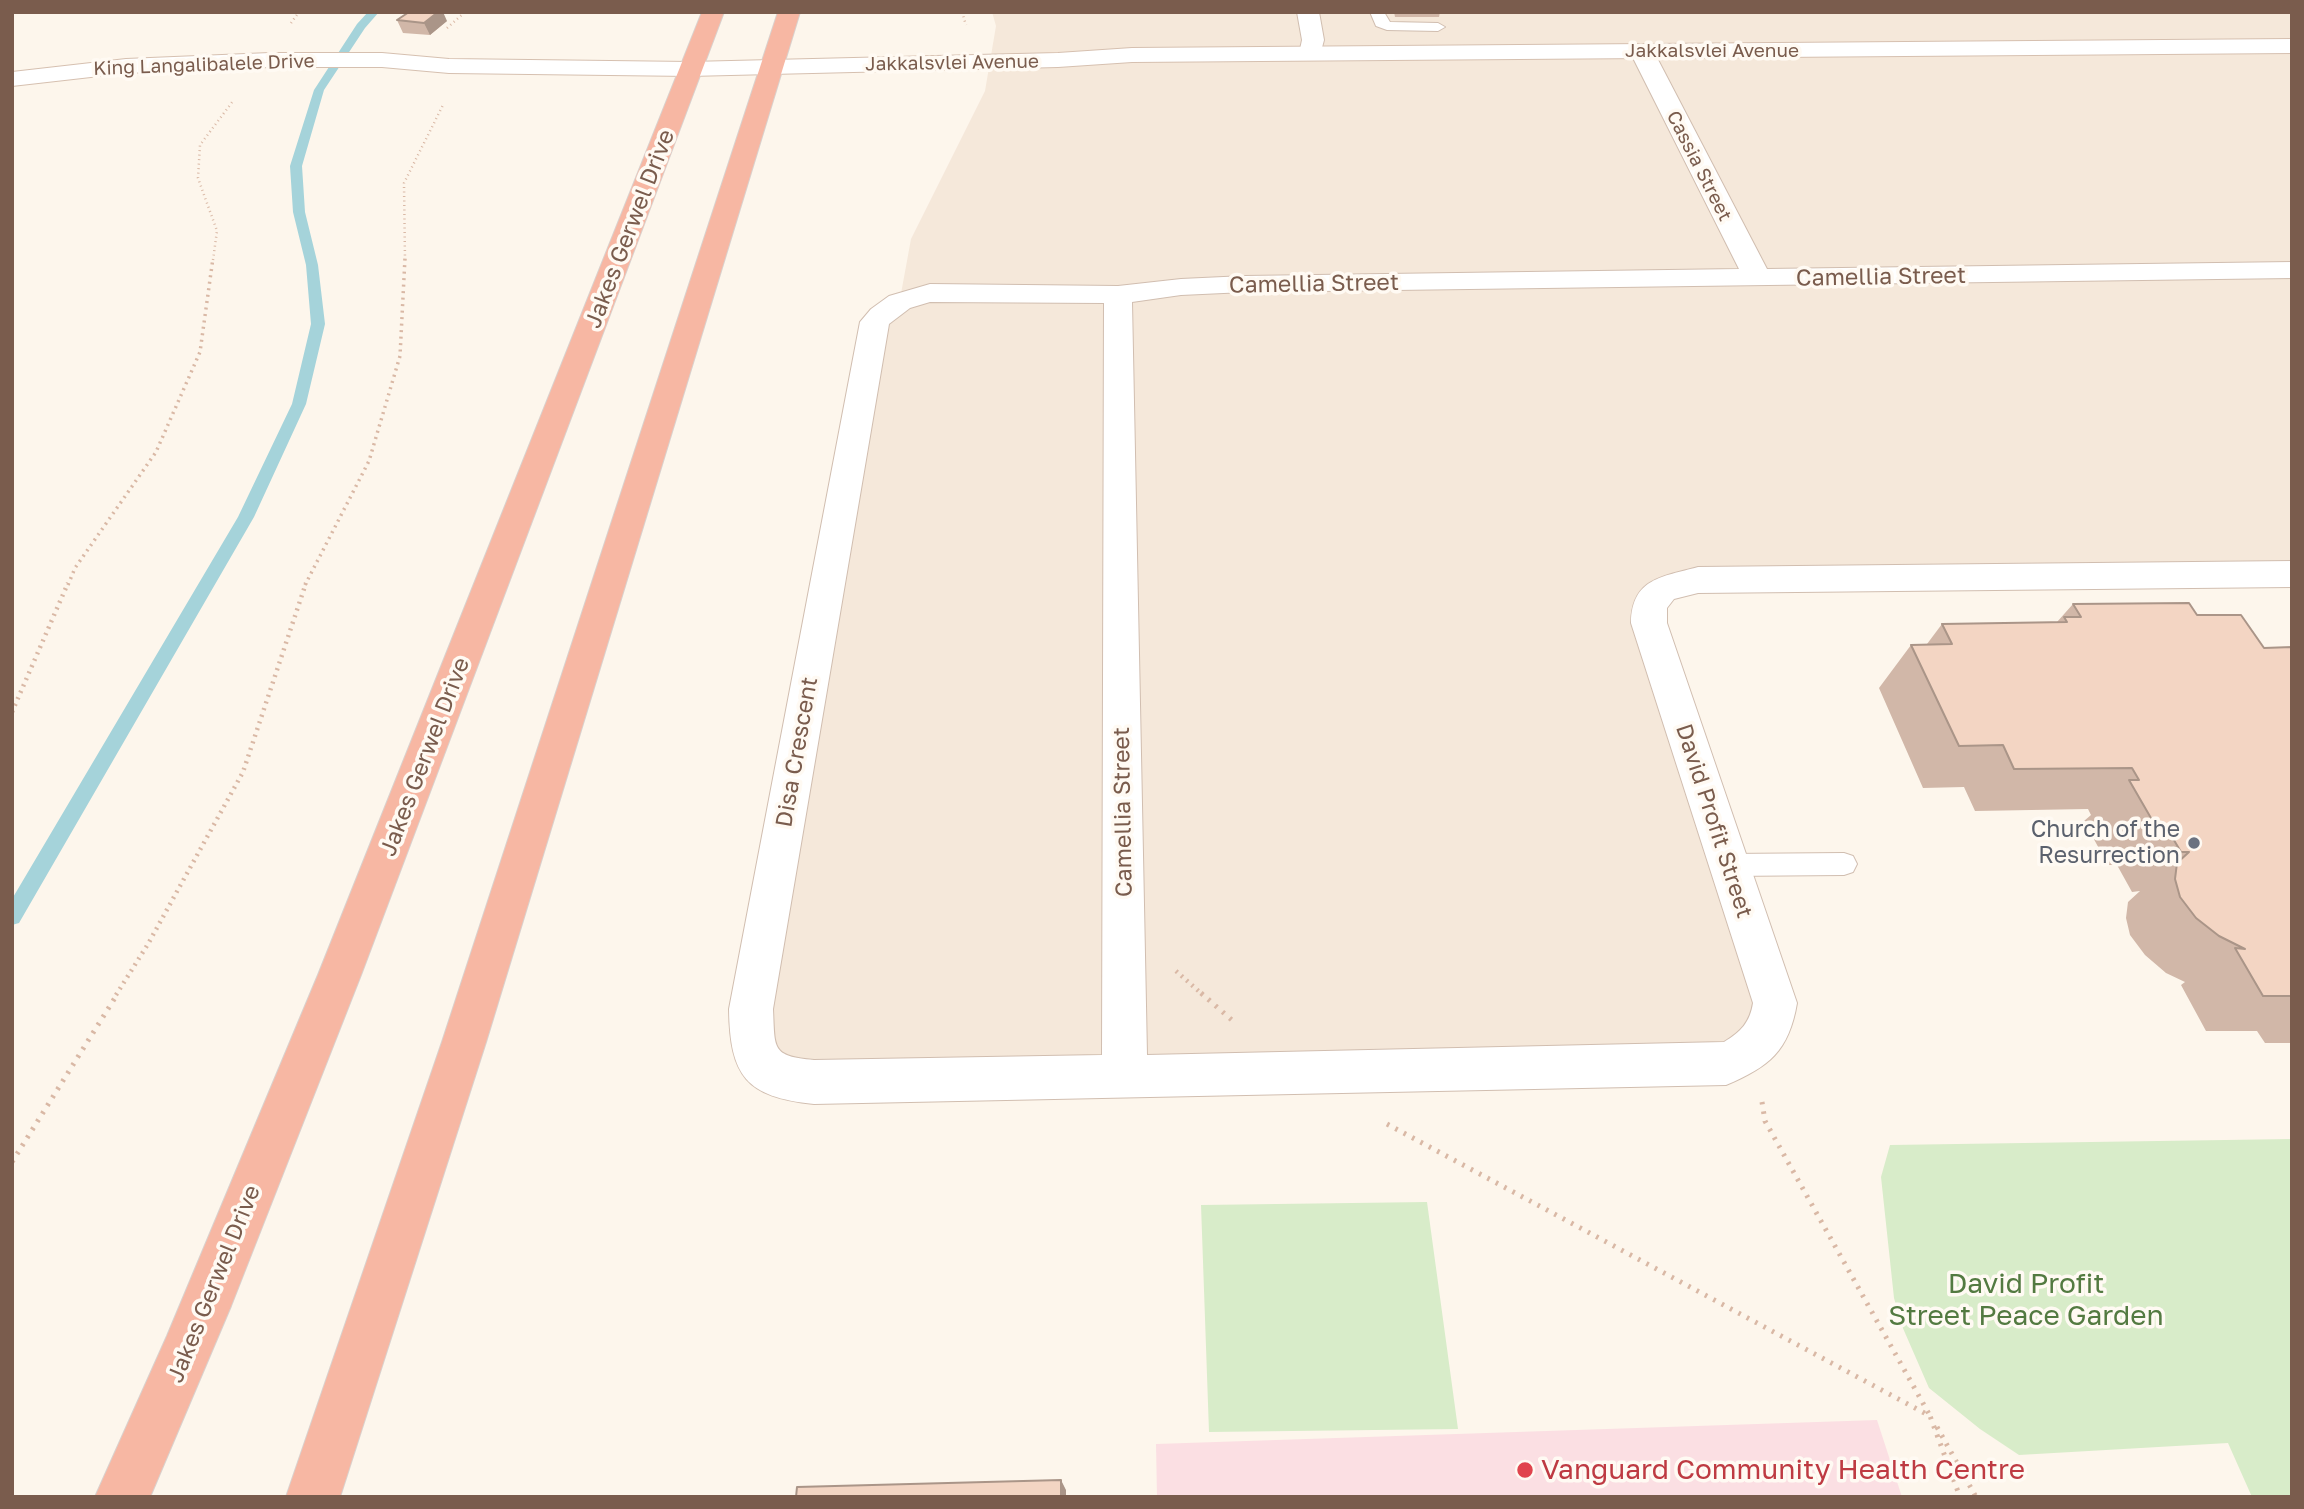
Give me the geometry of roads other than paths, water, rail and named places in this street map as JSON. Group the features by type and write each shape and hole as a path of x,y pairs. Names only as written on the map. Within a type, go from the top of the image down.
{"highway":[{"name":"Jakes Gerwel Drive","path":"122,1497 163,1409 318,1030 523,508 689,51 713,12"},
{"path":"313,1497 464,1042 768,50 789,12"}],"street":[{"path":"1308,12 1313,40 1311,54"},
{"path":"689,51 768,50 808,41"},
{"path":"689,51 727,42"},
{"name":"Jakkalsvlei Avenue","path":"873,42 1132,55 2292,46"},
{"name":"King Langalibalele Drive","path":"12,79 127,66 271,60 395,60 590,46"},
{"name":"Jakkalsvlei Avenue","path":"768,50 1046,61 1132,55"},
{"name":"King Langalibalele Drive","path":"395,60 449,66 689,51"},
{"name":"Cassia Street","path":"1642,52 1758,279"},
{"name":"Camellia Street","path":"1125,1076 1118,295 1181,287 1245,284 2292,270"},
{"name":"Disa Crescent","path":"1118,295 930,293 901,300 886,309 875,323 751,1009 751,1045 762,1068 783,1080 814,1082 1125,1076"},
{"name":"David Profit Street","path":"1125,1076 1726,1063 1745,1056 1758,1046 1768,1033 1773,1020 1774,1003 1649,623 1649,604 1662,590 1698,580 2292,573"}],"lane":[{"path":"1377,12 1381,23 1387,26 1438,27 1451,26 1453,23"},
{"path":"1438,27 1446,53"},
{"path":"1728,865 1844,864"}],"waterway":[{"path":"12,917 246,517 299,404 318,324 312,265 299,212 296,166 319,90 361,26 374,12"}],"place":[{"name":"Church of the Resurrection","path":"2194,843"},
{"name":"Vanguard Community Health Centre","path":"1525,1470"}],"park label":[{"name":"David Profit Street Peace Garden","path":"2026,1300"}]}
